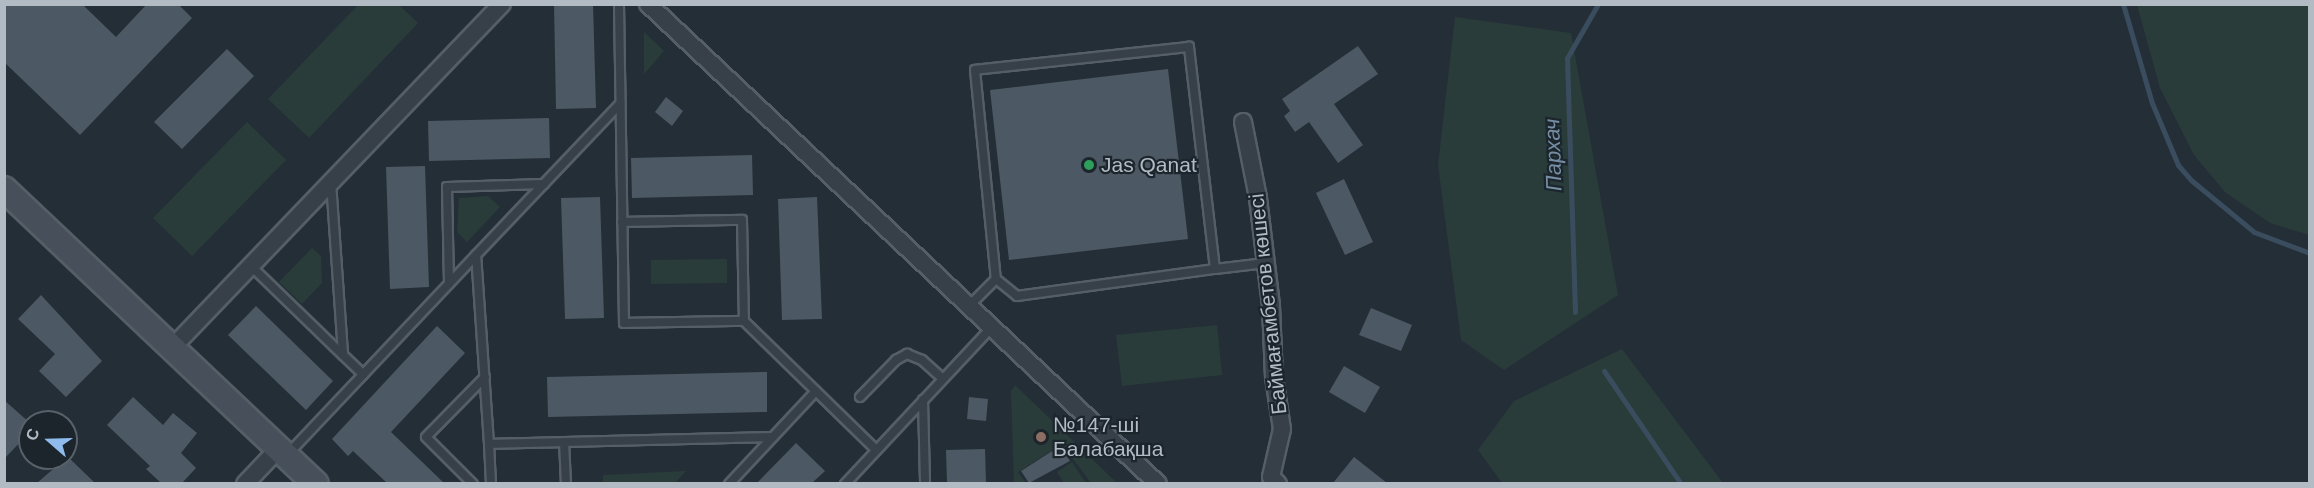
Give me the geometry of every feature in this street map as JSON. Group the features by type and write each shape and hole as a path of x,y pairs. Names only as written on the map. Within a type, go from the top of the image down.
{"street":[{"path":"171,348 502,4"},
{"path":"648,4 1158,483"},
{"name":"Баймағамбетов көшесі","path":"1243,122 1266,263 1282,429 1271,481"},
{"path":"4,189 316,483"},
{"path":"245,483 283,452"}],"lane":[{"path":"619,4 624,322 744,321 876,450"},
{"path":"1215,269 1190,47 975,70 996,279 1017,296 1266,263"},
{"path":"283,452 363,374 620,104"},
{"path":"331,182 343,355"},
{"path":"449,283 447,187 544,184"},
{"path":"622,222 742,220 744,321"},
{"path":"476,255 491,483"},
{"path":"251,266 363,374"},
{"path":"969,306 996,279"},
{"path":"845,483 992,327"},
{"path":"860,397 896,360 908,354 922,360 943,379"},
{"path":"473,483 426,437 485,377"},
{"path":"729,483 816,391"},
{"path":"923,400 925,483"},
{"path":"489,444 773,437"},
{"path":"564,442 566,483"}],"green space":[{"path":"358,5 399,5 418,23 309,138 268,99"},
{"path":"2137,5 2309,5 2309,235 2270,223 2225,192 2194,155 2160,88"},
{"name":"Пархач","path":"1455,17 1571,33 1618,295 1504,370 1461,340 1438,165"},
{"path":"644,32 664,51 644,74"},
{"path":"247,122 286,160 192,256 153,218"},
{"path":"488,196 500,207 467,242 457,232 459,198"},
{"path":"312,248 321,256 322,283 302,304 279,282"},
{"path":"727,259 727,283 651,284 651,260"},
{"path":"1217,325 1222,375 1122,386 1116,335"},
{"path":"1622,349 1723,483 1502,483 1478,450 1514,401"},
{"name":"№147-ші Балабақша","path":"1015,385 1117,483 1091,483 1062,444 1018,472 1026,483 1014,483 1011,391"},
{"path":"1072,462 1086,483 1064,483 1057,472"},
{"path":"686,471 675,483 603,483 603,475"}],"building":[{"path":"4,4 82,4 116,37 147,4 178,4 192,18 80,135 4,62"},
{"path":"554,4 593,4 596,108 556,109"},
{"path":"1358,46 1378,74 1334,104 1363,145 1338,163 1309,122 1295,132 1284,116 1290,111 1282,99"},
{"path":"227,49 254,76 182,149 154,122"},
{"name":"Jas Qanat","path":"1168,69 1188,239 1009,260 990,90"},
{"path":"666,97 683,111 672,126 655,112"},
{"path":"549,118 550,158 429,161 428,121"},
{"path":"752,155 753,195 632,198 631,158"},
{"path":"425,166 429,287 390,289 386,167"},
{"path":"1344,179 1373,242 1345,255 1316,193"},
{"path":"600,197 604,318 565,319 561,198"},
{"path":"817,197 822,319 782,320 778,199"},
{"path":"41,295 102,361 66,397 39,371 55,354 18,319"},
{"path":"256,306 333,381 306,410 228,335"},
{"path":"1371,308 1412,325 1401,351 1359,335"},
{"path":"437,326 465,353 391,432 444,483 387,483 353,451 348,456 332,439"},
{"path":"1344,366 1380,387 1365,413 1329,392"},
{"path":"767,372 767,412 548,417 547,377"},
{"path":"133,397 163,425 173,413 197,433 181,453 196,468 182,483 161,483 146,469 150,466 107,425"},
{"path":"969,397 988,399 986,421 967,419"},
{"path":"4,400 18,412 18,444 4,459"},
{"path":"796,443 825,471 812,483 757,483"},
{"path":"1060,446 1070,461 1029,483 1021,471"},
{"path":"985,449 986,483 947,483 946,450"},
{"path":"1354,457 1387,483 1333,483"},
{"path":"78,467 95,483 37,483 52,470 78,470"}],"waterway":[{"name":"Пархач","path":"1575,312 1567,58 1598,4"},
{"path":"2123,4 2152,103 2178,165 2191,180 2254,232 2310,253"},
{"name":"Пархач","path":"1604,371 1681,484"}],"place":[{"name":"Jas Qanat","path":"1089,165"},
{"name":"№147-ші Балабақша","path":"1041,437"}]}
